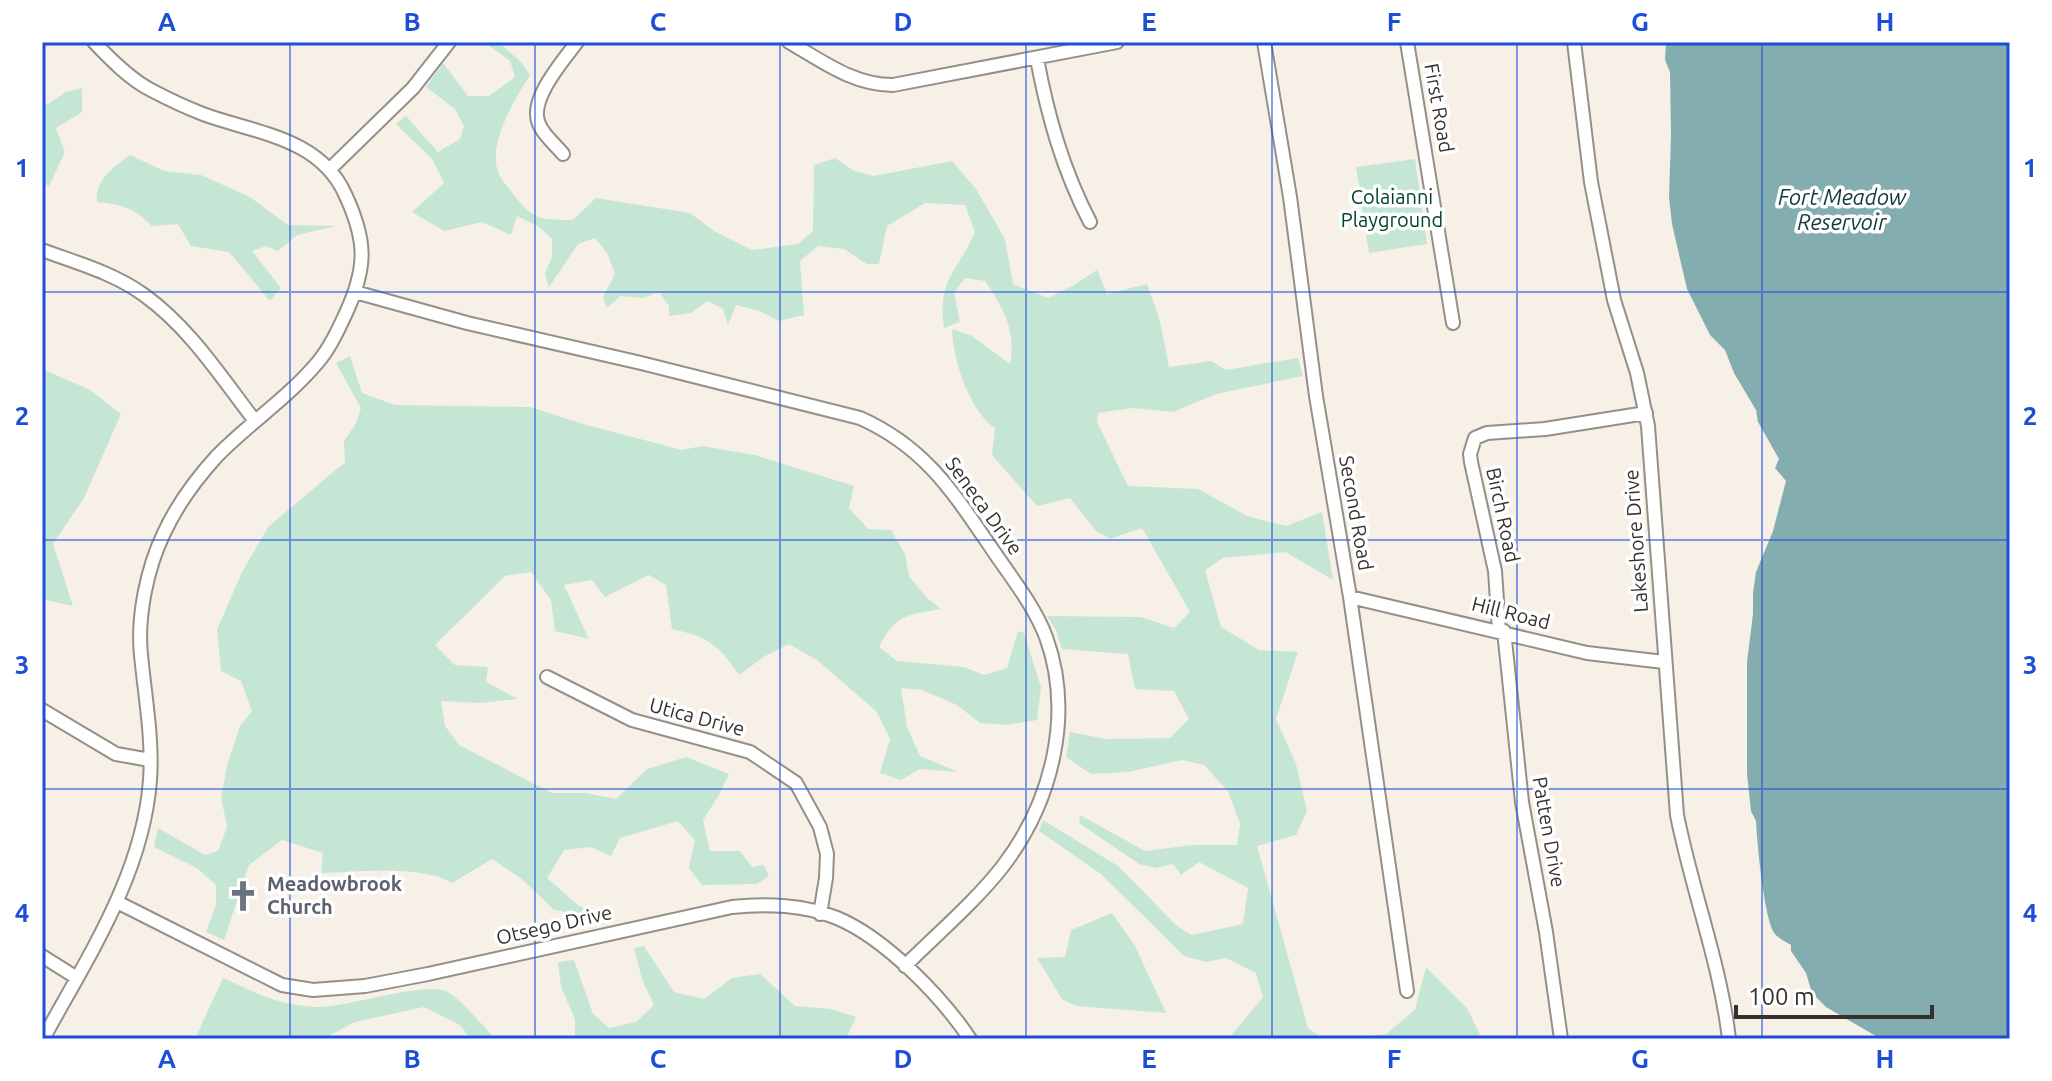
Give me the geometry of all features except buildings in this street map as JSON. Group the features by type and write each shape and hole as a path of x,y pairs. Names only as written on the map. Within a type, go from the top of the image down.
{"street":[{"path":"43,1039 117,902 144,817 150,760 141,654 145,596 162,537 176,508 217,456 295,387 320,360 355,292 362,270 358,228 345,192 329,170 286,139 204,114 148,89 94,42"},
{"path":"329,170 413,88 449,42"},
{"path":"563,154 538,124 538,102 577,42"},
{"path":"789,42 849,76 881,85 904,84 1117,42"},
{"name":"Second Road","path":"1264,42 1290,197 1316,396 1350,597 1407,991"},
{"name":"First Road","path":"1407,42 1453,323"},
{"name":"Lakeshore Drive","path":"1574,42 1591,182 1614,300 1646,413 1677,815 1719,979 1729,1039"},
{"path":"1037,59 1058,149 1090,222"},
{"path":"42,250 102,271 144,294 200,348 255,421"},
{"name":"Seneca Drive","path":"355,292 467,323 860,418 890,432 930,466 952,491 1025,598 1045,635 1058,691 1055,752 1036,812 1002,867 905,966"},
{"name":"Birch Road","path":"1502,631 1495,571 1471,462 1475,438 1487,433 1545,429 1646,413"},
{"name":"Hill Road","path":"1350,597 1596,655 1664,662"},
{"name":"Patten Drive","path":"1502,631 1522,802 1546,932 1561,1039"},
{"name":"Utica Drive","path":"547,677 632,720 750,752 796,783 820,827 827,854 820,914"},
{"path":"42,710 116,754 150,760"},
{"name":"Otsego Drive","path":"117,902 282,985 313,990 365,986 428,974 732,907 758,904 837,918 860,931 905,966 970,1039"},
{"path":"42,956 77,978"}],"green space":[{"path":"484,42 498,42 521,62 530,75 504,123 496,150 496,163 500,177 514,195 539,217 573,220 596,198 690,213 714,231 752,250 798,244 813,231 814,165 835,158 854,171 874,176 952,161 976,189 1005,239 1013,284 1048,298 1097,270 1107,294 1147,284 1160,321 1169,367 1211,361 1226,370 1298,358 1303,376 1216,394 1173,412 1132,408 1098,413 1097,422 1128,486 1198,489 1247,516 1286,526 1322,512 1333,580 1286,552 1223,558 1205,570 1221,627 1259,650 1298,652 1276,719 1296,764 1307,811 1296,835 1257,846 1308,1028 1323,1039 1228,1039 1263,997 1256,973 1226,958 1206,962 1184,956 1101,874 1039,831 1043,820 1118,866 1177,926 1192,935 1243,924 1248,888 1199,862 1181,875 1173,864 1156,868 1139,864 1079,823 1080,815 1145,851 1193,845 1237,845 1240,824 1228,791 1204,765 1182,760 1128,772 1091,774 1066,757 1070,732 1106,739 1170,738 1189,719 1174,691 1135,689 1128,654 1062,649 1056,630 1047,616 1141,617 1174,628 1190,612 1142,528 1110,539 1096,531 1070,498 1037,506 992,455 995,428 977,410 970,397 955,355 952,329 972,336 1010,364 1011,341 1007,320 985,281 965,278 954,293 960,322 944,328 943,298 946,287 975,232 965,205 925,203 887,226 879,264 867,264 844,249 818,246 800,261 804,315 779,321 736,305 728,325 723,309 707,301 691,313 669,316 669,306 659,292 643,298 620,296 607,308 603,297 615,274 607,253 595,238 578,244 549,287 545,274 552,256 552,239 539,227 517,216 511,235 482,222 444,231 412,212 444,183 432,159 396,124 406,116 438,152 460,139 464,126 455,109 426,87 443,63 468,96 489,96 515,77 510,61"},
{"path":"82,88 82,112 56,128 65,152 49,186 42,182 42,101 48,104 66,92"},
{"path":"130,155 164,171 201,175 250,197 288,225 336,226 297,235 278,251 266,246 252,251 281,288 270,301 229,252 191,246 178,224 152,226 128,208 97,202 102,180"},
{"name":"Colaianni Playground","path":"1415,159 1427,244 1369,253 1356,167"},
{"path":"350,356 362,393 395,405 530,407 682,450 702,446 755,455 854,486 849,508 868,529 891,530 905,554 909,576 941,609 897,622 879,647 897,661 964,667 984,675 1007,668 1018,631 1024,633 1041,687 1037,720 1007,725 980,723 957,705 922,690 901,688 907,727 920,756 958,772 920,769 901,780 880,773 890,739 876,711 817,660 789,644 765,656 739,675 711,643 672,629 666,585 649,575 605,597 592,580 564,585 589,639 555,631 551,600 531,572 505,576 435,645 455,665 488,667 486,682 518,699 479,703 441,701 445,726 459,745 552,793 586,793 616,799 647,769 686,757 729,774 703,820 710,851 740,851 752,867 764,865 769,876 757,884 702,885 689,868 695,840 678,821 620,838 611,856 591,847 564,850 547,878 578,905 606,919 554,910 523,880 492,859 452,883 440,877 407,872 321,873 323,853 282,840 249,865 224,940 206,932 216,905 216,885 197,868 154,847 158,828 205,855 218,851 227,827 221,797 228,762 240,726 252,711 241,681 221,671 217,630 241,574 268,527 345,462 344,441 355,425 361,408 336,363"},
{"path":"42,369 90,390 121,414 84,498 53,544 73,606 42,599"},
{"path":"1112,913 1135,946 1166,1013 1076,1006 1062,999 1037,958 1065,957 1071,930"},
{"path":"644,946 674,992 704,999 732,978 760,974 795,1006 830,1009 856,1017 846,1039 575,1039 575,1019 561,987 558,962 574,960 593,1014 609,1028 636,1022 654,1005 642,979 634,948"},
{"path":"1426,967 1467,1008 1482,1039 1333,1039 1386,1034 1415,1010"},
{"path":"223,978 279,1001 316,1007 438,989 448,992 466,1007 496,1039 471,1039 460,1025 424,1007 355,1022 323,1039 195,1039"}],"water":[{"name":"Fort Meadow Reservoir","path":"1666,42 2010,42 2010,1039 1881,1039 1826,1007 1812,993 1806,973 1791,951 1791,945 1776,935 1771,926 1764,898 1756,821 1751,811 1747,774 1747,662 1756,572 1773,531 1786,481 1775,468 1779,459 1758,422 1756,410 1734,373 1725,350 1710,335 1687,289 1669,197 1670,72 1665,60"}],"place":[{"name":"Meadowbrook Church","path":"243,896"}]}
